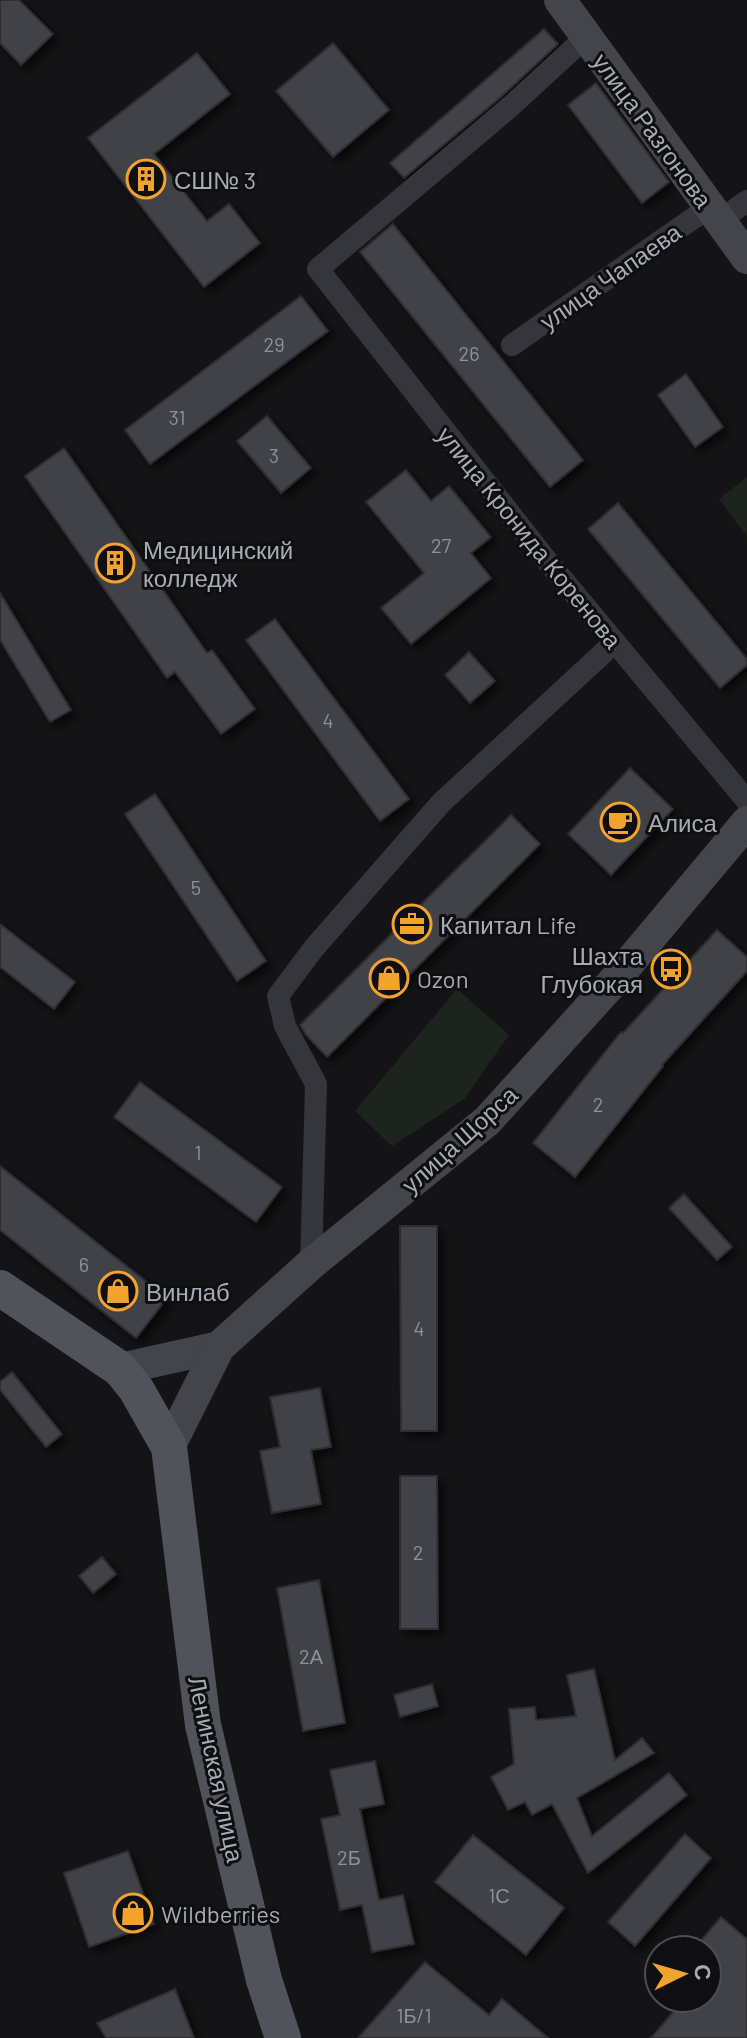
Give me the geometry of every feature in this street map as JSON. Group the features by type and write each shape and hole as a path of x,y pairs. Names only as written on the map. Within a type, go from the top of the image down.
{"main road":[{"path":"0,1288 120,1369 136,1389 169,1447"},
{"name":"Ленинская улица","path":"169,1447 203,1725 264,1980 283,2038"}],"street":[{"name":"улица Разгонова","path":"560,0 747,258"},
{"name":"улица Кронида Коренова","path":"586,37 511,106 318,269 614,643 747,801"},
{"name":"улица Чапаева","path":"512,345 714,214 747,201"},
{"path":"311,1264 316,1084 285,1026 278,996 314,948 441,803 614,643"},
{"name":"улица Щорса","path":"169,1447 219,1347 311,1264 487,1121 613,982 747,822"},
{"path":"120,1369 219,1347"}],"shaded area":[{"path":"747,477 747,537 719,499"},
{"path":"457,989 509,1035 464,1099 392,1146 355,1111"}],"building":[{"path":"0,0 19,0 53,34 21,65 0,43"},
{"path":"544,29 558,44 502,96 404,178 390,163"},
{"path":"333,43 389,110 333,157 276,91"},
{"name":"СШ№ 3","path":"197,53 230,94 154,154 207,221 229,204 260,243 204,287 88,138"},
{"path":"596,83 669,182 642,203 568,105"},
{"path":"393,224 583,460 550,487 360,252"},
{"path":"301,296 328,331 150,464 125,430"},
{"path":"686,374 723,427 695,447 658,395"},
{"path":"267,416 311,468 281,493 237,441"},
{"name":"Медицинский колледж","path":"64,448 207,653 212,650 255,709 221,734 175,672 167,678 25,476"},
{"path":"406,470 431,501 449,486 491,537 471,553 491,578 411,644 381,608 424,573 366,502"},
{"path":"618,503 747,659 747,665 720,688 588,529"},
{"path":"0,593 71,710 50,722 0,640"},
{"path":"275,619 409,799 380,821 246,640"},
{"path":"469,652 495,681 470,703 445,675"},
{"name":"Алиса","path":"630,768 673,809 611,875 568,834"},
{"path":"155,794 266,961 237,981 125,814"},
{"path":"511,815 540,844 327,1057 300,1025"},
{"path":"0,924 75,982 54,1009 0,967"},
{"path":"717,930 747,957 747,971 662,1065 575,1177 533,1143 621,1032"},
{"path":"140,1082 282,1187 256,1222 114,1117"},
{"path":"0,1166 167,1298 136,1338 0,1230"},
{"path":"684,1194 732,1247 717,1260 669,1208"},
{"path":"400,1226 437,1226 437,1431 401,1431"},
{"path":"12,1372 62,1434 46,1447 0,1390 0,1382"},
{"path":"320,1388 331,1447 311,1450 321,1504 272,1513 260,1451 280,1447 270,1397"},
{"path":"400,1476 437,1476 438,1629 400,1629"},
{"path":"102,1557 116,1574 93,1593 79,1576"},
{"path":"319,1580 345,1723 303,1731 277,1588"},
{"path":"594,1669 615,1760 642,1738 654,1753 577,1798 592,1836 669,1773 687,1795 588,1873 552,1804 532,1815 525,1802 508,1810 491,1777 514,1764 509,1709 535,1707 536,1720 576,1716 567,1675"},
{"path":"432,1684 438,1706 400,1717 394,1695"},
{"path":"375,1761 384,1804 360,1809 379,1900 403,1895 414,1944 372,1952 362,1905 340,1910 321,1819 340,1815 330,1770"},
{"path":"685,1834 711,1858 635,1946 608,1922"},
{"path":"473,1835 564,1908 526,1955 435,1882"},
{"path":"128,1851 154,1924 89,1947 64,1873"},
{"path":"721,1917 747,1939 747,2038 651,2038 671,2014 723,2014 723,1934 707,1934"},
{"path":"425,1962 489,2015 502,1999 548,2038 358,2038"},
{"path":"175,1989 194,2038 106,2038 97,2023"}],"place":[{"name":"СШ№ 3","path":"146,179"},
{"name":"Медицинский колледж","path":"115,563"},
{"name":"Алиса","path":"620,822"},
{"name":"Капитал Life","path":"412,924"},
{"name":"Шахта Глубокая","path":"671,969"},
{"name":"Ozon","path":"389,978"},
{"name":"Винлаб","path":"118,1291"},
{"name":"Wildberries","path":"133,1913"}]}
